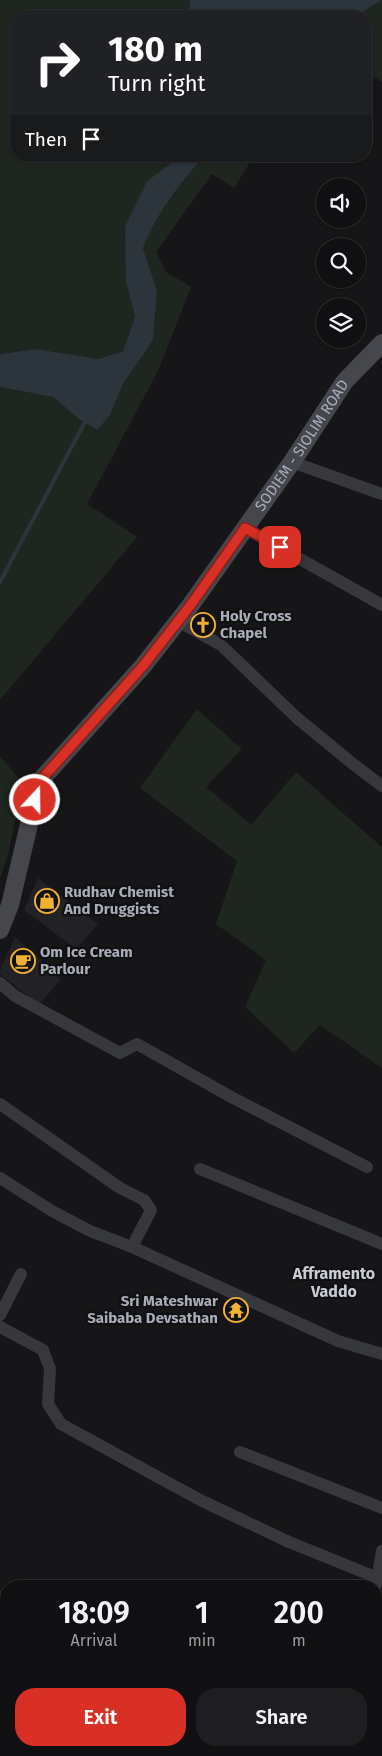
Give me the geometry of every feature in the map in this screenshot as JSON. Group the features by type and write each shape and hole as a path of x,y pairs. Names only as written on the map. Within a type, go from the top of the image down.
{"main road":[{"name":"SODIEM - SIOLIM ROAD","path":"0,930 10,905 39,782 143,666 190,606 292,462 345,380 382,343"}],"street":[{"path":"292,462 382,494"},
{"path":"245,528 382,605"},
{"path":"178,621 221,645 297,718 382,786"},
{"path":"0,982 16,996 120,1053 137,1044 233,1098 367,1167"},
{"path":"0,1104 120,1188 144,1200 152,1210 132,1247"},
{"path":"200,1169 382,1244"},
{"path":"0,1178 52,1211 90,1231 132,1247 338,1341 382,1354"},
{"path":"0,1315 20,1274"},
{"path":"0,1327 43,1350 50,1369 48,1404 61,1424 200,1500 373,1580"},
{"path":"240,1452 382,1508"},
{"path":"377,1580 382,1551"}],"shaded area":[{"path":"0,0 190,0 189,10 10,10 10,162 176,162 126,282 135,317 123,351 99,359 36,349 0,354"},
{"path":"190,0 382,0 365,10 189,10"},
{"path":"382,0 382,82 372,76 372,10 365,10"},
{"path":"174,162 199,162 169,199 155,222 143,248 157,291 153,340 123,384 110,415 97,430 79,419 53,397 0,387 0,354 36,349 99,359 123,351 135,317 126,282 125,227 147,181"},
{"path":"199,162 250,162 234,188 212,174 156,252 166,272 191,287 158,371 87,504 137,537 0,700 0,387 53,397 79,419 96,430 110,415 123,384 153,339 157,291 143,248 155,222 169,199"},
{"path":"197,709 242,749 206,787 251,825 296,772 382,847 382,1068 320,1025 294,1053 245,1007 266,960 216,924 237,861 140,788"},
{"path":"0,756 23,783 9,851 0,879"},
{"path":"38,878 98,924 76,949 24,910"},
{"path":"15,937 61,979 39,1005 0,974 0,970"}],"waterway":[{"path":"0,582 87,418"}],"place":[{"name":"Holy Cross Chapel","path":"203,625"},
{"name":"Rudhav Chemist And Druggists","path":"47,901"},
{"name":"Om Ice Cream Parlour","path":"23,961"},
{"name":"Sri Mateshwar Saibaba Devsathan","path":"236,1310"}],"district":[{"name":"Afframento Vaddo","path":"334,1282"}],"route":[{"path":"35,800 39,782 143,666 190,606 245,528 280,547"}]}
